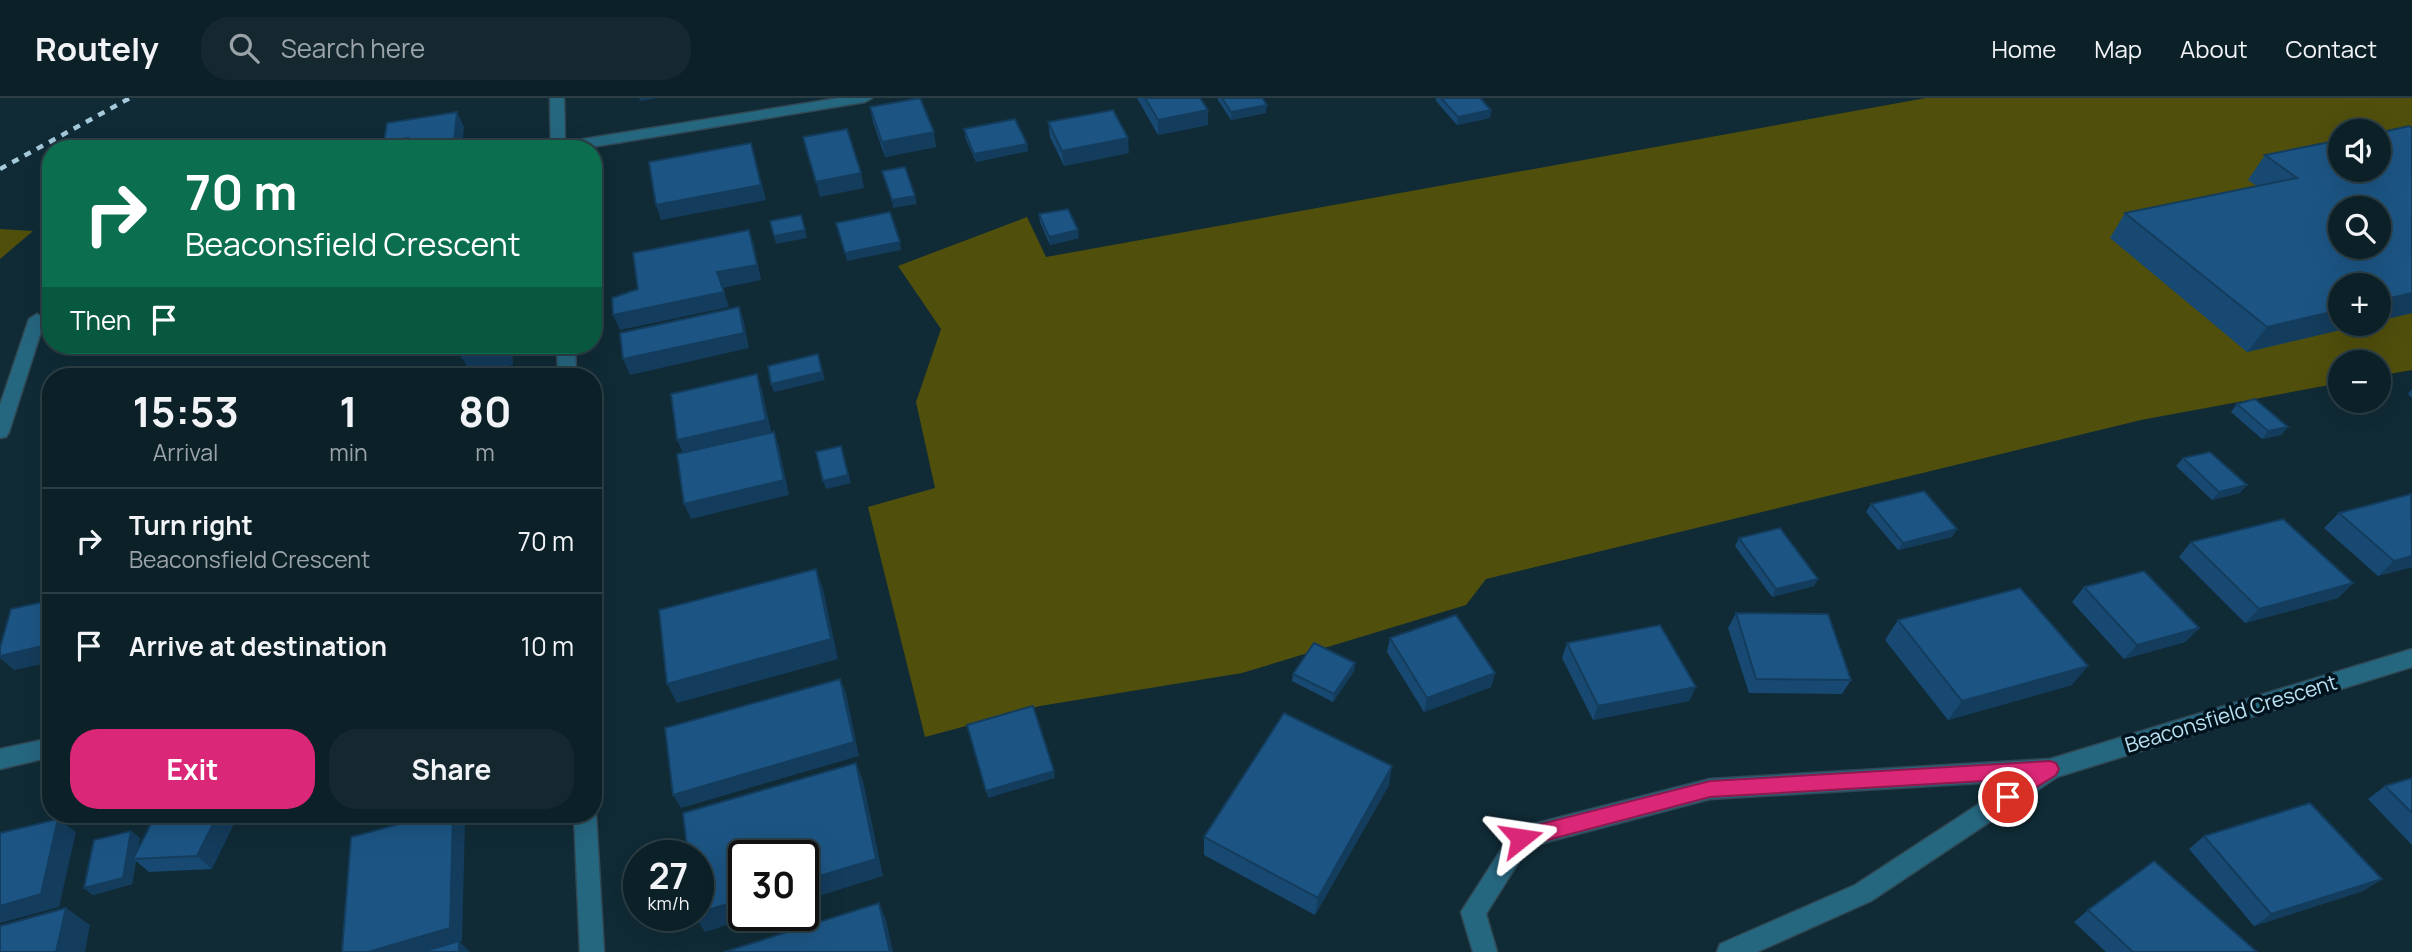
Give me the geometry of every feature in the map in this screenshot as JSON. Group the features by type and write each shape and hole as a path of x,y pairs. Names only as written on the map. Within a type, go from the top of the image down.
{"street":[{"path":"557,98 558,140"},
{"path":"602,142 865,98"},
{"path":"0,432 37,319"},
{"name":"Beaconsfield Crescent","path":"1485,952 1473,912 1521,838 1710,789 2050,769 2412,658"},
{"path":"0,759 42,749"},
{"name":"Beaconsfield Crescent","path":"1728,952 1863,893 2050,769"},
{"path":"586,823 592,952"}],"shaded area":[{"path":"1926,98 2412,98 2412,370 2391,374 2391,350 2328,350 2328,385 2141,420 1486,579 1466,605 1242,673 1040,706 925,737 868,507 935,488 916,402 941,329 898,266 1027,217 1046,257"},
{"path":"0,229 33,231 0,259"}],"building":[{"path":"920,98 934,132 882,142 870,107"},
{"path":"1145,98 1200,98 1208,110 1158,120"},
{"path":"1222,98 1262,98 1267,105 1231,112"},
{"path":"1441,98 1480,98 1491,110 1458,117"},
{"path":"1113,110 1128,138 1062,151 1048,122"},
{"path":"457,112 454,140 384,140 387,123"},
{"path":"1015,119 1027,144 974,154 964,129"},
{"path":"2409,126 2412,128 2412,293 2391,298 2391,273 2328,273 2328,313 2267,327 2125,213 2297,178 2265,155 2328,142 2328,182 2391,182 2391,130"},
{"path":"847,129 861,173 816,182 803,137"},
{"path":"751,143 761,185 656,205 649,162"},
{"path":"905,167 915,196 892,200 882,171"},
{"path":"1068,209 1078,230 1049,237 1039,214"},
{"path":"890,212 900,242 845,253 836,223"},
{"path":"801,215 805,230 774,236 770,221"},
{"path":"749,230 757,265 717,272 724,292 613,315 612,298 638,289 633,253"},
{"path":"739,307 744,333 623,359 620,333"},
{"path":"462,354 484,354 462,358"},
{"path":"818,354 822,372 771,384 768,366"},
{"path":"757,374 766,420 677,440 671,394"},
{"path":"2255,399 2288,427 2268,431 2237,404"},
{"path":"774,432 784,480 684,504 677,454"},
{"path":"841,446 848,475 823,481 816,452"},
{"path":"2210,452 2247,485 2219,492 2183,458"},
{"path":"1924,491 1957,529 1903,543 1871,504"},
{"path":"2411,494 2412,556 2394,561 2339,513"},
{"path":"2283,519 2353,583 2259,609 2191,542"},
{"path":"1780,528 1818,579 1776,589 1739,538"},
{"path":"816,569 831,639 667,684 659,610"},
{"path":"2144,571 2199,628 2137,645 2084,587"},
{"path":"2020,588 2088,666 1962,701 1898,620"},
{"path":"42,602 42,646 0,656 11,609"},
{"path":"1736,613 1828,614 1851,680 1756,679"},
{"path":"1456,615 1495,673 1427,698 1390,638"},
{"path":"1660,625 1696,687 1598,706 1567,643"},
{"path":"1314,643 1355,663 1334,694 1293,674"},
{"path":"840,679 854,742 673,795 665,728"},
{"path":"1033,706 1054,771 986,791 967,725"},
{"path":"1284,713 1392,766 1318,898 1204,837"},
{"path":"856,763 876,859 819,876 819,840 728,840 728,904 714,908 714,840 686,840 683,813"},
{"path":"2412,778 2412,813 2385,786"},
{"path":"2310,803 2382,879 2271,914 2204,836"},
{"path":"42,823 57,823 41,894 0,906 0,833"},
{"path":"151,823 214,823 197,856 133,859"},
{"path":"403,823 453,823 450,928 368,952 342,952 351,837"},
{"path":"131,831 123,878 84,888 94,840"},
{"path":"2154,861 2257,952 2133,952 2088,910"},
{"path":"879,903 890,952 724,952 790,931 819,931 819,922"},
{"path":"66,908 56,952 0,952 0,926"},
{"path":"459,941 459,952 422,952"}],"railway":[{"path":"53,140 130,98"},
{"path":"0,169 42,146"}],"route":[{"path":"1521,838 1710,789 2050,769 2008,797"}]}
